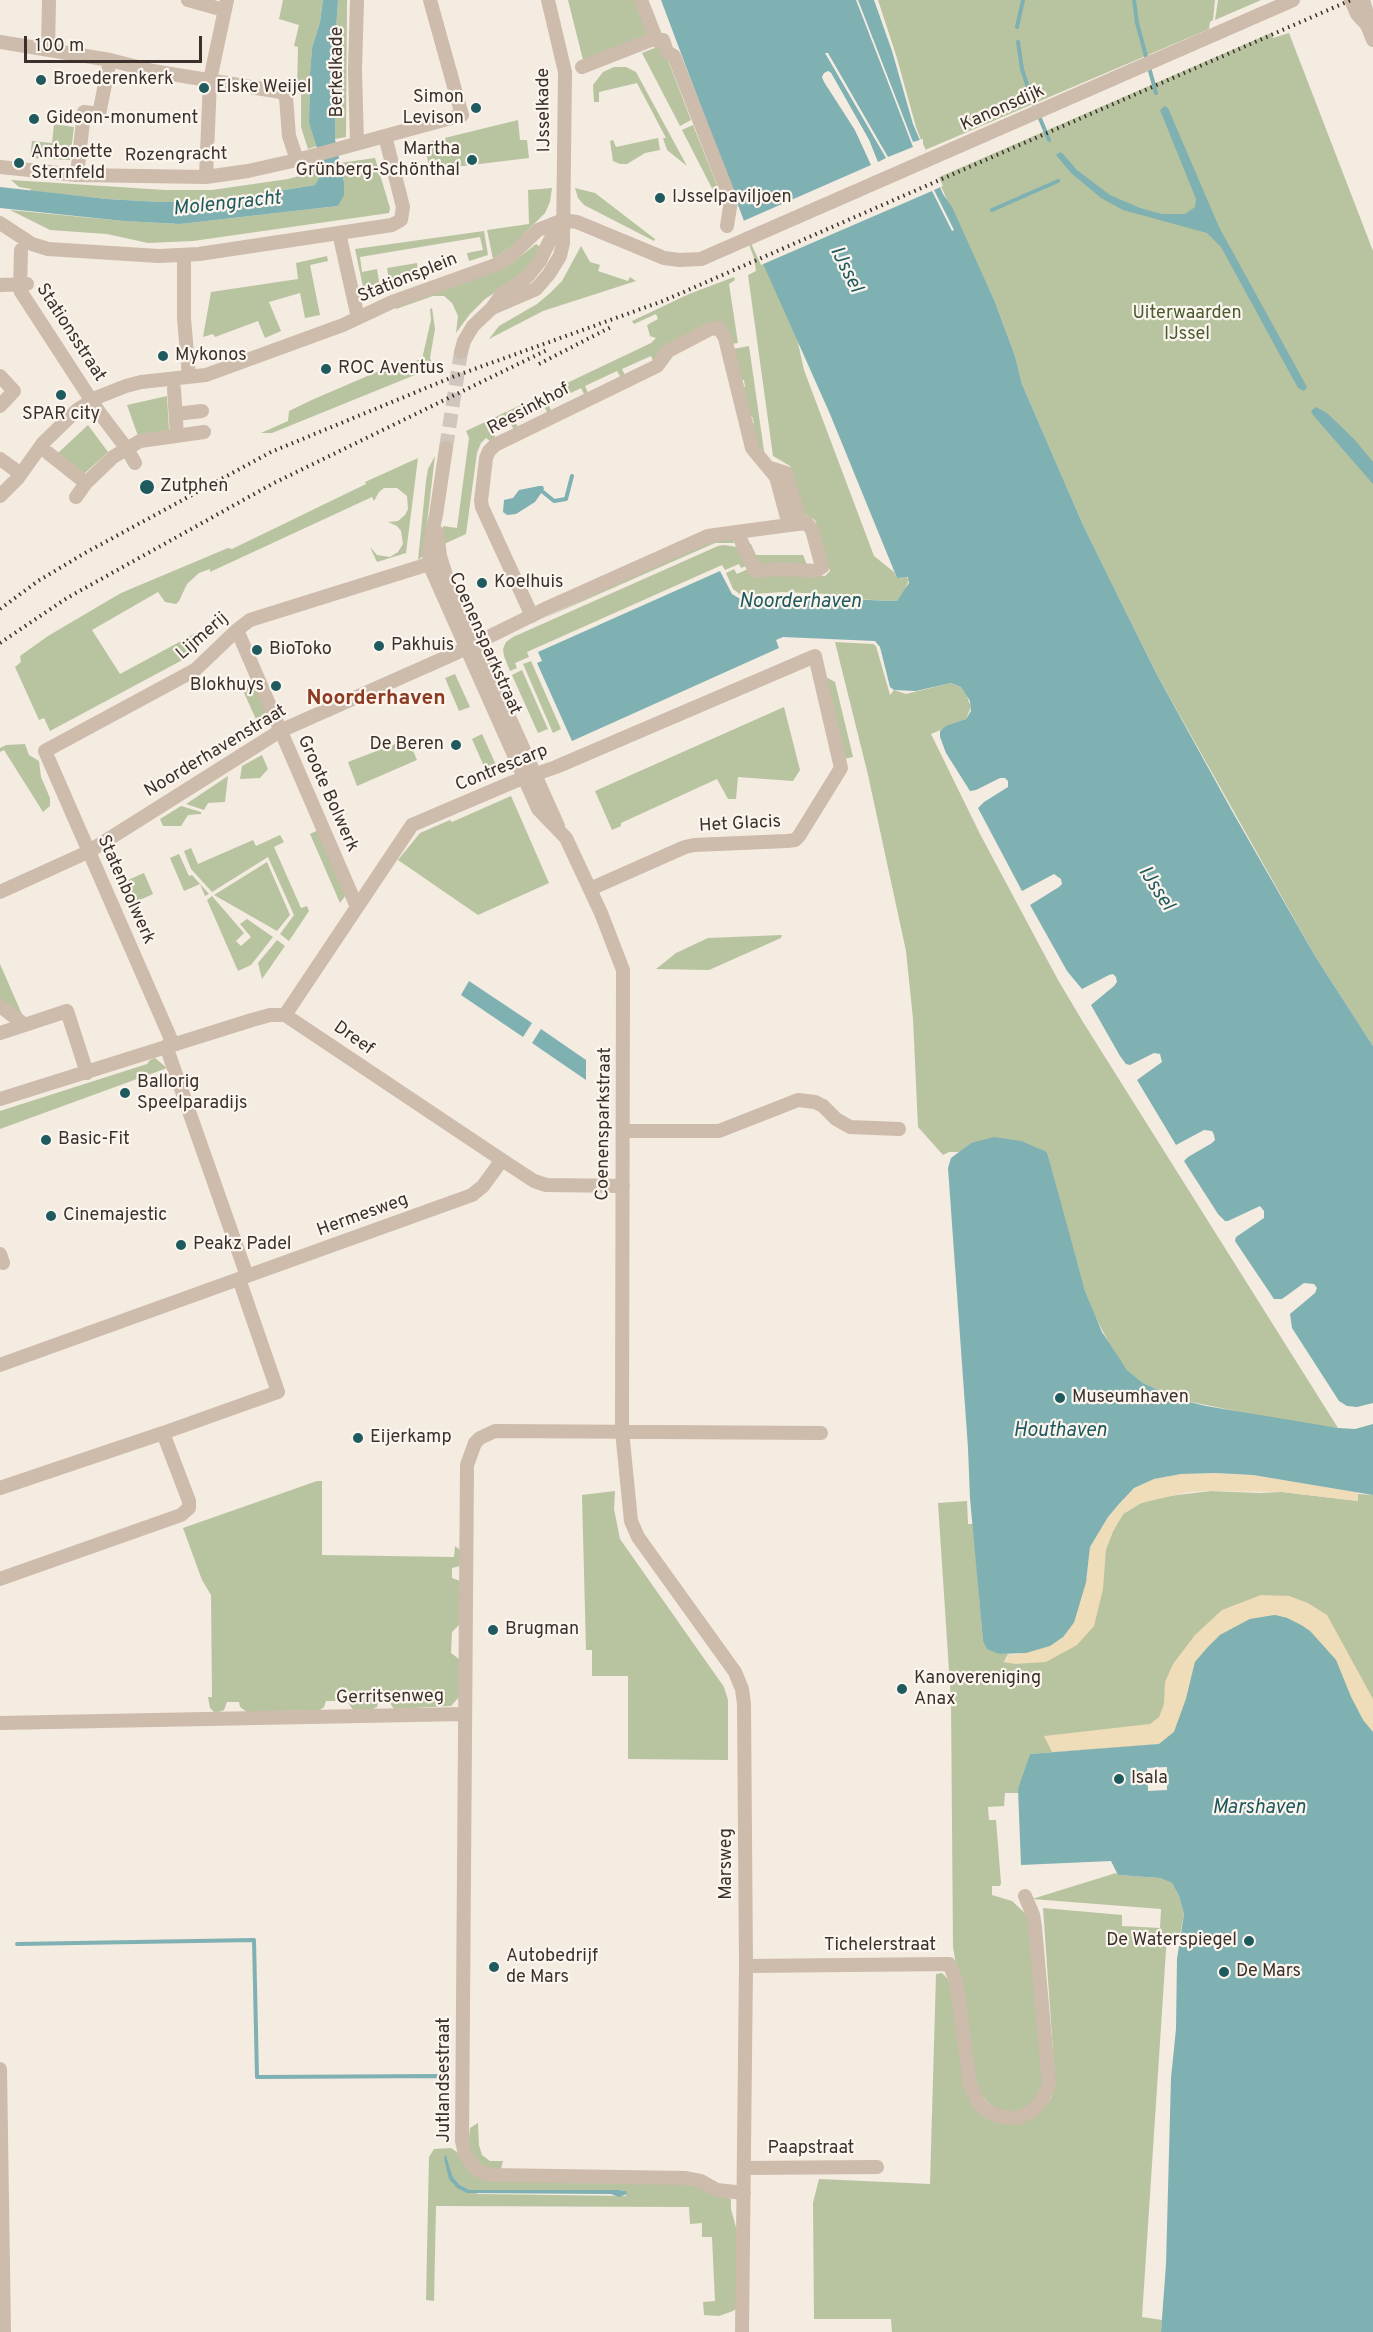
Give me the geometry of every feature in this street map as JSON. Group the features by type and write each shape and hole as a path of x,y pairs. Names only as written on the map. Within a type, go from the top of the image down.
{"street":[{"path":"48,49 50,0"},
{"path":"188,0 226,5 210,80 206,177"},
{"name":"Berkelkade","path":"353,145 357,0"},
{"name":"Rozengracht","path":"0,167 77,175 206,177 248,171 303,158 462,115 430,0"},
{"name":"IJsselkade","path":"461,352 464,341 473,326 492,308 536,289 560,256 563,243 565,72 548,0"},
{"path":"642,0 657,41 663,40 667,52 674,56 731,201 727,226"},
{"name":"Kanonsdijk","path":"563,220 577,222 664,258 701,259 1293,0"},
{"path":"1352,0 1357,14 1367,25"},
{"path":"1363,0 1367,25 1373,40"},
{"name":"IJsselkade","path":"582,67 656,39"},
{"path":"0,42 281,92 286,97 289,136 303,158"},
{"path":"633,61 635,46"},
{"path":"77,175 84,112 99,114 110,60"},
{"path":"0,223 21,243 48,249 184,256 398,223 403,213 401,198 385,136"},
{"name":"Stationsplein","path":"0,496 18,478 43,443 92,400 141,382 189,377 217,371 358,318 392,302 498,264 514,253 538,230 563,220"},
{"path":"339,233 358,318"},
{"name":"Stationsstraat","path":"21,243 23,284 21,292 92,400"},
{"path":"184,256 184,318 189,377"},
{"path":"0,285 23,284"},
{"name":"Reesinkhof","path":"532,616 482,507 486,458 489,451 495,444 657,366 668,351 710,329 719,328 729,347 752,448 776,477 795,524"},
{"path":"0,376 14,391 0,406"},
{"path":"174,388 176,414 182,436"},
{"path":"92,400 135,463"},
{"path":"176,414 202,411"},
{"path":"76,498 86,483 113,457 140,441 204,432"},
{"path":"436,515 446,448"},
{"path":"48,453 86,483"},
{"path":"0,459 14,469"},
{"name":"Coenensparkstraat","path":"436,515 423,566 471,646"},
{"name":"Coenensparkstraat","path":"436,515 440,556 447,578 471,646 524,778 538,809 566,838 596,887 623,970 622,1431"},
{"path":"737,532 755,571 820,570 822,564 812,530 807,524 795,524"},
{"name":"Noorderhavenstraat","path":"0,891 88,852 280,731 471,646 708,536 795,524"},
{"name":"Coenensparkstraat","path":"423,566 447,578"},
{"name":"Lijmerij","path":"45,751 195,670 250,620 423,566"},
{"name":"Groote Bolwerk","path":"237,630 357,907"},
{"name":"Contrescarp","path":"285,1015 412,825 815,656"},
{"name":"Het Glacis","path":"596,887 694,845 787,841 795,840 799,836 842,768 815,656"},
{"name":"Statenbolwerk","path":"45,751 170,1045"},
{"path":"0,1006 26,1025"},
{"path":"0,1033 67,1011 87,1072"},
{"path":"0,1100 170,1045 261,1018 285,1015"},
{"name":"Dreef","path":"285,1015 502,1160"},
{"path":"0,1488 278,1392 170,1045"},
{"path":"623,1131 719,1131 798,1100 815,1102 823,1106 836,1119 850,1127 899,1130"},
{"path":"502,1160 534,1181 546,1185 622,1186"},
{"name":"Hermesweg","path":"0,1365 472,1195 483,1186 502,1160"},
{"name":"Gerritsenweg","path":"0,1723 464,1714 468,1540 467,1465 471,1449 480,1438 495,1431 571,1433 622,1431"},
{"path":"622,1431 821,1433"},
{"name":"Marsweg","path":"622,1431 628,1504 631,1521 638,1537 735,1672 742,1689 744,1704 746,1966 742,2332"},
{"path":"0,1579 186,1512 189,1501 163,1433"},
{"name":"Jutlandsestraat","path":"464,1714 462,2142 468,2160 477,2170 490,2175 686,2178 701,2181 717,2190 744,2193"},
{"name":"Tichelerstraat","path":"746,1966 949,1964 956,1980 970,2084 978,2103 990,2114 1018,2118 1032,2111 1042,2100 1049,2084 1035,1927 1025,1896"},
{"path":"0,2069 4,2332"},
{"name":"Paapstraat","path":"744,2168 877,2167"}],"green space":[{"path":"283,0 323,0 320,22 312,48 310,73 309,123 317,146 308,149 301,127 301,94 297,93 298,47 294,46 299,25 279,19"},
{"path":"338,0 347,0 346,137 335,139 336,31"},
{"path":"568,0 635,0 649,34 583,60"},
{"path":"878,0 1215,0 1213,20 1210,22 1209,29 925,150"},
{"path":"1218,0 1261,0 1215,20"},
{"name":"Uiterwaarden IJssel","path":"1271,33 1273,38 1289,33 1373,251 1373,1046 1315,956 1156,673 1083,525 1022,384 1015,356 995,302 937,178"},
{"path":"662,45 691,120 680,126 642,53"},
{"path":"614,67 626,67 636,72 687,166 667,150 663,138 666,138 637,83 599,92 599,102 594,102 593,85 603,72"},
{"path":"518,120 520,140 527,140 529,158 430,170 424,143"},
{"path":"54,124 74,127 70,160 30,158 32,141 52,143"},
{"path":"693,125 723,200 719,202 682,130"},
{"path":"658,138 660,150 645,153 627,164 613,161 610,141 613,140 616,147"},
{"path":"375,158 390,208 389,213 193,241 148,243 107,234 50,230 10,210 180,224 338,206 344,182 340,163"},
{"path":"321,166 320,177 315,185 216,201 160,202 107,199 30,191 31,189 19,187 11,180 165,190 212,190 288,179 299,176 300,172"},
{"path":"552,188 550,202 545,213 512,246 493,259 487,230 529,224 528,190"},
{"path":"575,188 595,193 655,239 654,241 584,205 578,198"},
{"path":"484,231 488,255 469,261 467,253 483,250 480,237 360,257 362,272 377,269 381,294 366,301 355,249"},
{"path":"753,236 796,334 804,370 874,556 894,572 897,578 909,579 905,591 897,601 828,598 828,594 782,592 741,595 733,589 726,573 734,569 737,574 748,569 825,576 830,571 815,520 804,514 790,466 773,456 748,275 756,271 747,239"},
{"path":"536,244 541,247 524,274 485,299 456,333 458,316 452,303 444,296 433,296 396,309 395,307 501,269"},
{"path":"581,246 590,262 600,265 598,271 628,281 630,277 636,281 543,311 489,339 499,326 537,304 562,281"},
{"path":"327,256 328,261 310,265 320,315 305,318 300,293 269,302 281,331 265,338 258,321 215,337 213,334 203,337 211,292 298,279 296,263"},
{"path":"417,263 419,279 391,291 387,268"},
{"path":"734,277 735,280 729,284 738,343 731,344 725,327 653,361 651,356 622,369 626,377 622,379 617,371 585,386 589,395 585,396 581,388 548,404 552,412 548,414 544,406 515,420 518,428 514,430 510,422 493,430 496,439 491,442 486,438 477,453 466,534 442,545 443,526 457,528 469,438 466,431 651,343 656,338 650,336 647,325 658,319 656,314 634,324 632,321 689,294"},
{"path":"432,308 435,329 430,358 437,366 272,433 261,433 288,421 289,411 314,399 379,371 422,359"},
{"path":"749,346 763,453 756,448 751,424 754,423 752,416 749,416 742,388 745,387 744,380 741,380 733,349"},
{"path":"167,396 169,430 138,436 127,405"},
{"path":"88,425 108,452 84,474 58,453"},
{"path":"435,456 423,556 418,560 426,481 428,469"},
{"path":"418,458 406,553 377,562 370,547 377,555 390,557 398,552 403,544 401,531 397,526 388,522 398,521 405,515 408,509 407,496 397,488 384,488 374,501 372,497 210,572 210,569 199,573 187,584 176,604 165,602 158,592 92,630 120,674 196,633 200,640 208,635 188,657 50,731 44,718 39,720 15,667 21,662 20,656 48,636 121,593 228,548 232,549"},
{"path":"732,536 734,543 715,543 540,620 711,539"},
{"path":"749,544 756,555 803,555 807,565 757,568"},
{"path":"724,545 737,547 748,565 741,568 739,564 725,570 722,565 527,652 529,657 515,663 517,668 510,671 503,649 506,642 513,637"},
{"path":"835,642 876,646 890,695 894,690 906,694 951,683 961,687 966,694 971,707 966,719 931,734 980,834 1083,1022 1338,1428 1291,1422 1181,1400 1143,1383 1127,1370 1113,1351 1095,1316 1085,1291 1047,1152 971,1143 960,1152 949,1152 943,1155 918,1127 913,1019 906,951 868,775"},
{"path":"531,661 561,729 553,733 523,664"},
{"path":"522,670 548,729 538,733 512,675"},
{"path":"455,674 470,707 459,711 445,678"},
{"path":"826,677 835,682 853,757 844,759"},
{"path":"253,678 272,720 260,728 240,684"},
{"path":"784,707 800,770 793,781 738,777 736,799 728,799 717,779 621,823 621,826 612,830 595,791"},
{"path":"482,734 497,767 486,771 472,739"},
{"path":"408,739 417,760 357,786 348,762"},
{"path":"25,744 29,755 39,761 41,777 50,798 50,806 43,812 4,750 0,752 0,748 6,745"},
{"path":"262,755 268,769 260,778 240,779 242,766"},
{"path":"228,776 225,802 208,803 204,810 186,804"},
{"path":"511,796 549,883 478,915 398,860 420,833 450,820 452,822"},
{"path":"181,806 201,812 201,814 188,815 181,826 163,826 160,819"},
{"path":"320,829 348,892 340,903 310,834"},
{"path":"280,835 284,842 274,847 301,908 307,906 309,911 289,941 280,934 294,915 268,857 212,892 191,869 184,851 191,848 198,864 253,840 256,846"},
{"path":"179,854 189,876 192,875 209,894 205,896 200,884 184,891 170,858"},
{"path":"267,862 290,915 277,931 214,895"},
{"path":"144,873 153,894 131,904 121,883"},
{"path":"212,896 244,933 236,941 241,946 251,937 240,924 247,919 273,937 251,965 238,971 207,900"},
{"path":"782,935 781,938 709,970 656,969 676,953 708,938"},
{"path":"277,940 285,946 262,979 258,963"},
{"path":"0,964 24,1019 0,1002"},
{"path":"155,1058 167,1068 0,1129 0,1111 147,1064"},
{"path":"322,1481 322,1555 454,1557 455,1546 460,1550 460,1566 452,1568 452,1578 460,1581 459,1625 452,1632 451,1653 459,1659 459,1697 451,1706 394,1709 388,1700 379,1700 377,1707 373,1709 353,1710 347,1701 326,1701 320,1710 247,1712 240,1707 239,1702 227,1702 224,1710 219,1712 214,1712 210,1708 208,1697 212,1697 211,1595 202,1580 183,1528"},
{"path":"615,1491 614,1509 620,1539 724,1687 728,1700 728,1760 628,1759 628,1676 592,1676 592,1650 586,1650 582,1495"},
{"path":"1211,1491 1282,1492 1358,1501 1358,1494 1373,1495 1373,1732 1363,1720 1159,1744 1030,1754 1018,1793 1005,1793 1004,1806 988,1807 989,1820 996,1820 1001,1883 1000,1886 992,1886 992,1895 1012,1901 1028,1916 1045,2080 1037,2099 1021,2111 999,2112 978,2093 953,1947 951,1701 938,1503 967,1501 968,1524 973,1524 983,1641 999,1654 1008,1654 1004,1662 1031,1663 1106,1549 1123,1514 1141,1503 1161,1497"},
{"path":"1116,1873 1160,1878 1172,1883 1179,1896 1184,1914 1180,1935 1167,1935 1142,2317 1162,2320 1161,2332 892,2332 891,2319 814,2319 813,2203 819,2179 930,2184 936,1974 942,1973 952,1983 967,2091 987,2116 1042,2109 1051,2098 1055,2080 1043,1908 1122,1915 1122,1926 1160,1928 1161,1909 1032,1899"},
{"path":"478,2123 482,2155 490,2161 503,2161 501,2169 491,2169 478,2163 468,2147 470,2128"},
{"path":"451,2148 457,2152 470,2172 690,2184 731,2199 731,2209 738,2235 737,2308 719,2316 704,2315 703,2302 715,2301 712,2237 702,2237 702,2223 690,2224 689,2207 436,2206 434,2301 426,2300 429,2157 434,2149","holes":["446,2155 453,2177 460,2185 470,2190 619,2190 626,2191 626,2196 478,2194 453,2184"]}],"sand":[{"path":"1181,1474 1253,1475 1358,1492 1358,1501 1282,1492 1211,1491 1189,1492 1141,1503 1123,1514 1106,1549 1103,1589 1094,1626 1077,1645 1046,1662 1015,1664 1003,1662 1007,1659 1008,1654 1016,1655 1063,1637 1074,1623 1086,1582 1090,1547 1108,1517 1134,1488 1154,1479"},
{"path":"1261,1595 1289,1596 1308,1603 1327,1615 1373,1699 1373,1732 1363,1720 1351,1697 1336,1660 1310,1631 1287,1618 1275,1615 1250,1619 1220,1635 1207,1648 1195,1662 1186,1699 1174,1732 1159,1744 1052,1752 1044,1736 1150,1724 1159,1717 1164,1704 1165,1682 1173,1664 1195,1635 1222,1610"}],"water":[{"name":"Molengracht","path":"323,0 338,0 335,139 344,182 344,195 338,206 180,224 123,221 0,208 0,187 107,199 160,202 216,201 315,185 322,173 319,154 309,123 310,73 312,48 320,22"},
{"name":"IJssel","path":"661,0 874,0 892,51 913,124 943,194 952,207 995,302 1015,356 1022,384 1083,525 1156,673 1232,811 1315,956 1373,1046 1373,1403 1357,1407 1347,1406 1339,1401 1292,1328 1290,1314 1315,1293 1317,1288 1314,1284 1304,1283 1282,1299 1274,1299 1235,1241 1236,1237 1264,1218 1264,1211 1260,1206 1225,1221 1218,1214 1184,1161 1212,1143 1215,1140 1214,1135 1212,1131 1204,1130 1176,1145 1137,1080 1162,1062 1160,1054 1154,1053 1130,1065 1126,1064 1120,1056 1091,1005 1114,986 1117,982 1116,977 1113,974 1109,975 1082,989 1067,971 1030,905 1059,887 1062,884 1061,879 1054,874 1022,891 978,808 1008,787 1008,781 1000,778 970,791 946,753 940,737 940,731 946,726 966,719 971,711 970,701 961,687 951,683 916,691 894,690 890,687 880,647 875,641 783,637 776,640 779,648 572,741 537,663 542,661 538,652 720,571 732,594 742,600 781,597 897,601 909,583 908,577 897,578 830,414 744,221","holes":["828,71 869,140 878,164 873,168 855,130 822,77"]},
{"path":"1165,106 1168,108 1219,227 1307,387 1304,391 1298,388 1221,247 1207,233 1123,210 1101,198 1071,173 1056,155 1060,152 1063,154 1077,170 1110,195 1140,208 1162,214 1185,214 1195,207 1196,199 1160,110"},
{"path":"1316,407 1327,413 1354,439 1373,462 1373,484 1313,415 1311,411"},
{"path":"543,486 544,489 535,502 516,514 507,515 503,512 504,500 513,498 519,490"},
{"path":"469,981 532,1023 523,1037 461,995"},
{"path":"541,1029 586,1060 586,1080 532,1043"},
{"name":"Houthaven","path":"994,1137 1021,1141 1047,1152 1085,1291 1102,1332 1127,1370 1143,1383 1181,1400 1206,1406 1338,1428 1355,1429 1373,1424 1373,1495 1253,1475 1181,1474 1154,1479 1134,1488 1108,1517 1090,1547 1086,1582 1074,1622 1063,1637 1050,1646 1026,1653 999,1654 987,1649 983,1641 970,1498 948,1168 951,1158 971,1143"},
{"name":"Marshaven","path":"1275,1615 1287,1618 1310,1631 1336,1660 1351,1697 1363,1720 1373,1732 1373,2332 1161,2332 1166,2264 1177,1959 1184,1914 1179,1896 1172,1883 1160,1878 1118,1875 1111,1861 1021,1865 1018,1789 1030,1754 1159,1744 1174,1732 1186,1699 1195,1662 1207,1648 1220,1635 1250,1619"},
{"path":"446,2155 453,2177 460,2185 470,2190 618,2190 626,2191 627,2194 619,2197 611,2194 467,2193 457,2188 449,2179 444,2158"}],"pier":[{"path":"856,0 858,0 913,142 923,139 923,144 943,186 934,190 954,230 952,231 932,191 761,265 741,222 871,165 855,130 824,82 822,77 824,73 828,71 831,73 869,140 878,162 886,158 825,53 828,53 888,157 913,147"},
{"path":"1167,1767 1167,1790 1148,1791 1147,1768"}],"waterway":[{"path":"1017,27 1023,0"},
{"path":"1134,0 1137,23 1156,93"},
{"path":"1018,42 1022,69 1049,140"},
{"path":"992,210 1058,181"},
{"path":"543,492 554,501 566,499 572,476"},
{"path":"17,1944 254,1940 257,2077 443,2076 445,2129"}],"tunnel":[{"path":"446,448 461,352"}],"railway":[{"path":"0,609 38,581 85,553 271,452 455,376 663,301 1351,0"},
{"path":"539,364 611,327"},
{"path":"0,643 67,598 274,483 547,350"}],"place":[{"name":"Broederenkerk","path":"41,80"},
{"name":"Elske Weijel","path":"204,88"},
{"name":"Simon Levison","path":"476,108"},
{"name":"Gideon-monument","path":"34,119"},
{"name":"Martha Grünberg-Schönthal","path":"472,160"},
{"name":"Antonette Sternfeld","path":"19,163"},
{"name":"IJsselpaviljoen","path":"660,198"},
{"name":"Mykonos","path":"163,356"},
{"name":"ROC Aventus","path":"326,369"},
{"name":"SPAR city","path":"61,395"},
{"name":"Zutphen","path":"147,487"},
{"name":"Koelhuis","path":"482,583"},
{"name":"Pakhuis","path":"379,646"},
{"name":"BioToko","path":"257,650"},
{"name":"Blokhuys","path":"276,686"},
{"name":"De Beren","path":"456,745"},
{"name":"Ballorig Speelparadijs","path":"125,1093"},
{"name":"Basic-Fit","path":"46,1140"},
{"name":"Cinemajestic","path":"51,1216"},
{"name":"Peakz Padel","path":"181,1245"},
{"name":"Museumhaven","path":"1060,1398"},
{"name":"Eijerkamp","path":"358,1438"},
{"name":"Brugman","path":"493,1630"},
{"name":"Kanovereniging Anax","path":"902,1689"},
{"name":"Isala","path":"1119,1779"},
{"name":"De Waterspiegel","path":"1249,1941"},
{"name":"Autobedrijf de Mars","path":"494,1967"},
{"name":"De Mars","path":"1224,1972"}],"district":[{"name":"Noorderhaven","path":"376,700"}]}
